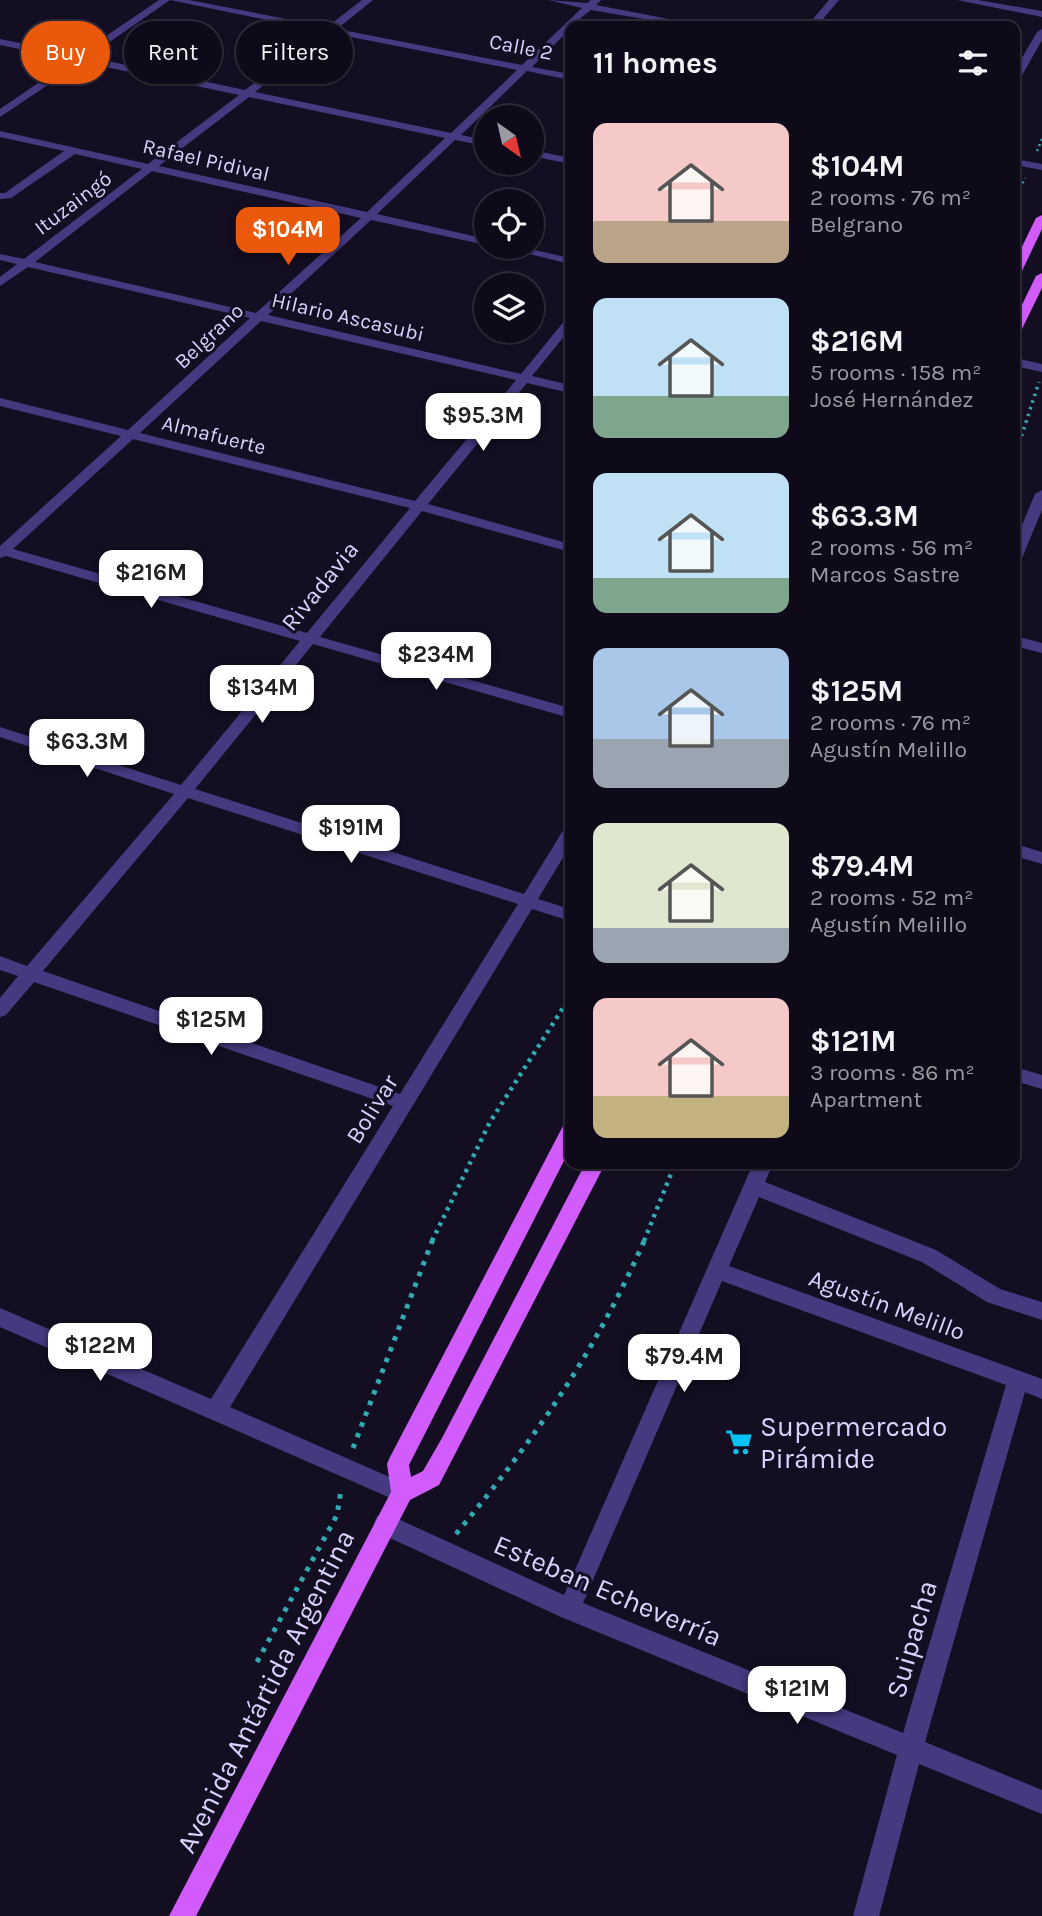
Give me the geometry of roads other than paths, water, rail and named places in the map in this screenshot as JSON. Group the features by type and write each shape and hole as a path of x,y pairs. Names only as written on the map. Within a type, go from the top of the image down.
{"main road":[{"path":"1020,263 1042,219"},
{"path":"1020,321 1042,276"},
{"path":"565,1140 398,1464 402,1493 431,1478 450,1446 592,1169"},
{"name":"Avenida Antártida Argentina","path":"182,1916 402,1493"}],"street":[{"path":"110,37 165,0"},
{"name":"Calle 2","path":"175,0 284,21"},
{"name":"Ituzaingó","path":"341,21 368,0"},
{"path":"553,0 592,3 677,21"},
{"path":"816,21 834,0"},
{"path":"962,0 1042,14"},
{"name":"Belgrano","path":"573,21 592,3"},
{"name":"Belgrano","path":"1,552 369,216 565,29"},
{"path":"1020,70 1042,32"},
{"name":"Calle 2","path":"353,34 565,75"},
{"path":"0,42 21,47"},
{"path":"110,65 474,141"},
{"path":"0,114 43,84"},
{"name":"Ituzaingó","path":"0,283 258,84"},
{"name":"Rafael Pidival","path":"0,134 474,239"},
{"path":"0,189 67,149"},
{"path":"0,196 7,197 67,149"},
{"path":"544,155 565,159"},
{"path":"1020,163 1042,167"},
{"path":"544,255 565,260"},
{"name":"Hilario Ascasubi","path":"0,257 565,388"},
{"name":"Rivadavia","path":"0,1010 185,791 565,328"},
{"path":"1020,364 1041,373"},
{"name":"Almafuerte","path":"0,402 418,506 565,547"},
{"path":"1020,547 1040,502"},
{"path":"1,552 311,636 565,712"},
{"path":"1020,642 1042,648"},
{"path":"0,732 565,914"},
{"name":"Bolivar","path":"216,1411 565,842"},
{"path":"1020,851 1042,858"},
{"path":"0,963 405,1103"},
{"path":"1020,1075 1042,1082"},
{"path":"569,1609 761,1169"},
{"path":"753,1186 929,1256 994,1296 1042,1311"},
{"name":"Agustín Melillo","path":"715,1270 1042,1389"},
{"path":"0,1317 402,1493"},
{"name":"Suipacha","path":"866,1916 911,1748 1018,1380"},
{"name":"Esteban Echeverría","path":"385,1524 569,1609 1042,1802"}],"place":[{"name":"Supermercado Pirámide","path":"739,1442"}]}
